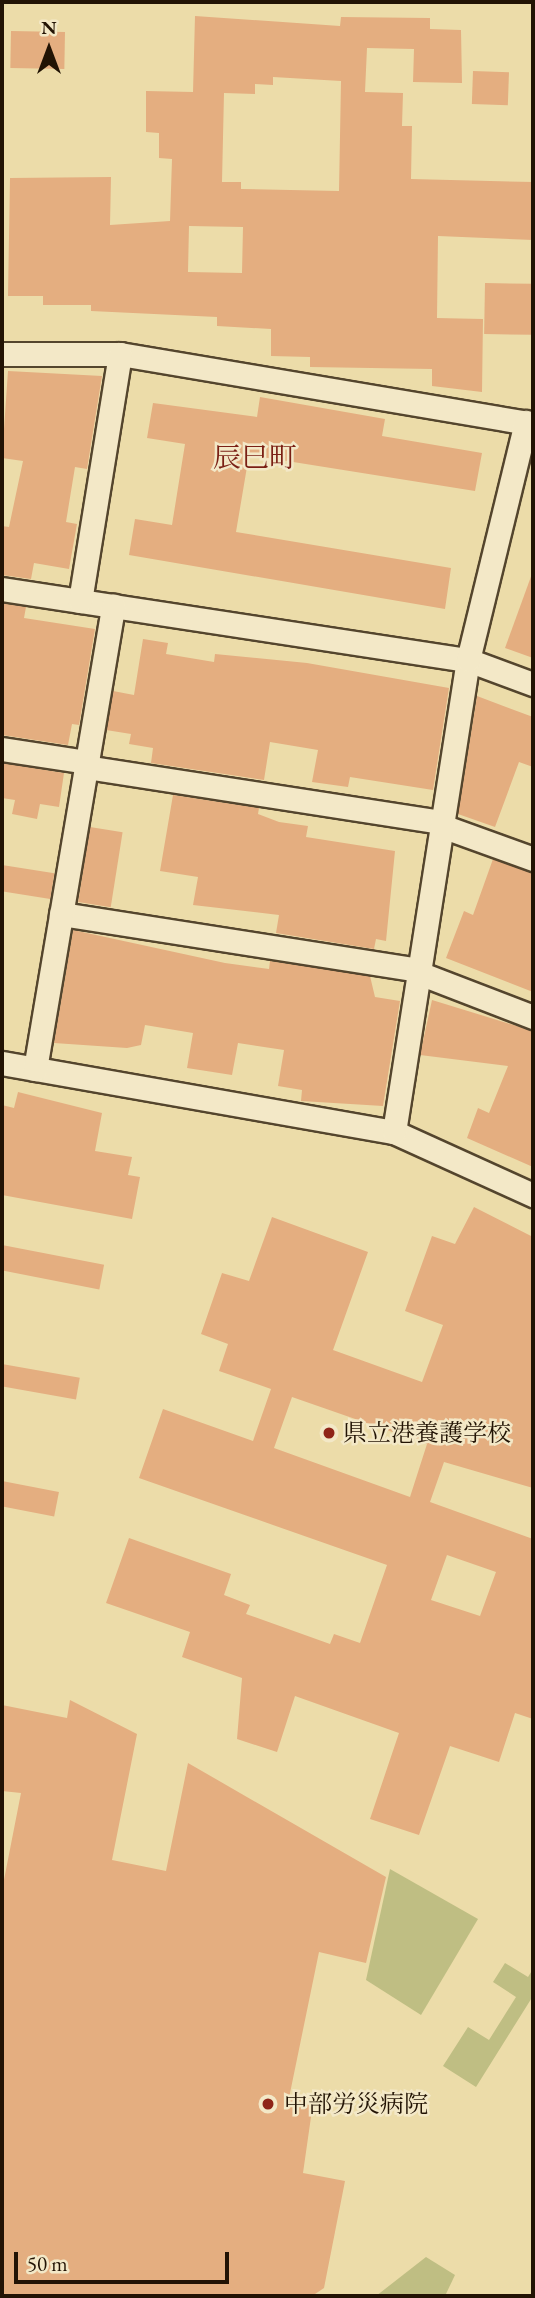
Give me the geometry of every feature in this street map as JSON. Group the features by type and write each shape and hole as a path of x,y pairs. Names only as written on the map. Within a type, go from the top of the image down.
{"street":[{"path":"2,354 120,354 529,423 468,660 394,1132"},
{"path":"80,601 120,354"},
{"path":"2,589 468,660 533,684"},
{"path":"35,1069 113,606"},
{"path":"2,748 87,765 442,824 533,859"},
{"path":"61,914 419,972 533,1017"},
{"path":"2,1063 394,1132 533,1195"}],"shaded area":[{"path":"390,1869 478,1919 421,2015 366,1980"},
{"path":"505,1963 528,1977 533,1969 533,1996 476,2087 443,2066 468,2027 489,2040 516,1997 493,1982"},
{"path":"426,2257 455,2275 445,2296 376,2296"}],"building":[{"path":"195,16 340,26 341,17 430,18 430,29 461,30 462,83 413,82 414,49 367,48 365,92 403,93 402,126 412,126 411,179 533,182 533,240 438,236 437,318 483,319 482,392 432,386 432,369 310,367 310,357 271,356 271,329 217,326 217,317 91,311 91,305 43,305 43,296 8,296 10,178 111,177 110,225 170,221 172,159 159,158 159,133 146,132 146,91 193,92","holes":["273,77 341,81 339,191 241,189 241,182 222,182 224,93 255,94 255,84 273,85","189,226 243,227 242,273 188,272"]},
{"path":"11,31 65,32 64,69 10,68"},
{"path":"473,71 509,72 508,105 472,104"},
{"path":"485,283 533,284 532,335 484,334"},
{"path":"8,371 102,376 87,469 75,467 66,522 77,524 69,569 34,563 31,579 2,575 2,526 9,527 23,461 2,458"},
{"path":"260,397 385,419 382,436 482,453 475,491 249,455 236,532 451,568 445,609 129,555 135,519 172,525 185,444 147,438 153,403 257,417"},
{"path":"533,571 533,658 505,648"},
{"path":"2,603 26,607 24,618 95,629 79,725 72,724 68,745 2,735"},
{"path":"143,639 168,643 166,654 214,662 215,654 307,663 449,688 433,790 350,777 348,787 312,782 318,750 270,742 264,780 151,763 153,748 129,744 131,734 106,730 113,691 134,695"},
{"path":"477,696 533,717 533,767 519,762 495,827 458,814"},
{"path":"2,763 64,773 59,807 40,804 37,819 12,814 15,800 2,798"},
{"path":"173,795 259,808 258,814 279,822 308,826 306,837 395,851 386,941 376,939 374,949 276,933 279,915 193,905 198,877 160,871"},
{"path":"90,827 123,832 111,907 78,902"},
{"path":"493,859 533,873 533,992 446,958 464,911 473,915"},
{"path":"2,865 54,873 50,899 2,891"},
{"path":"73,930 225,963 269,969 270,961 370,976 375,997 400,1001 383,1106 301,1101 302,1090 278,1086 284,1050 238,1043 232,1075 187,1068 193,1033 145,1025 141,1045 127,1048 54,1043"},
{"path":"432,1000 533,1031 533,1167 467,1138 478,1108 489,1113 508,1066 420,1055"},
{"path":"18,1092 102,1113 95,1151 132,1157 128,1175 140,1177 132,1219 2,1195 2,1105 14,1108"},
{"path":"474,1207 533,1237 533,1488 444,1462 430,1502 533,1539 533,1719 515,1713 499,1762 450,1746 419,1835 370,1819 399,1733 295,1696 277,1752 237,1739 242,1678 182,1657 190,1632 106,1603 129,1538 231,1574 224,1595 250,1605 246,1614 330,1644 334,1634 360,1643 387,1565 139,1478 163,1409 253,1441 271,1389 219,1371 228,1344 201,1334 222,1273 249,1281 272,1217 368,1252 333,1350 422,1382 443,1325 405,1311 432,1236 455,1244","holes":["292,1397 427,1444 410,1497 274,1448","447,1555 496,1572 480,1616 431,1600"]},
{"path":"2,1245 104,1265 99,1289 2,1270"},
{"path":"2,1364 80,1378 76,1399 2,1386"},
{"path":"2,1481 59,1492 54,1517 2,1506"},
{"path":"70,1700 137,1734 112,1860 166,1871 188,1763 386,1877 366,1963 319,1952 289,2098 313,2103 303,2173 345,2181 324,2288 312,2296 2,2296 2,1890 21,1793 2,1791 2,1705 67,1718"}],"place":[{"name":"県立港養護学校","path":"329,1433"},
{"name":"中部労災病院","path":"268,2104"}],"district":[{"name":"辰巳町","path":"255,457"}]}
